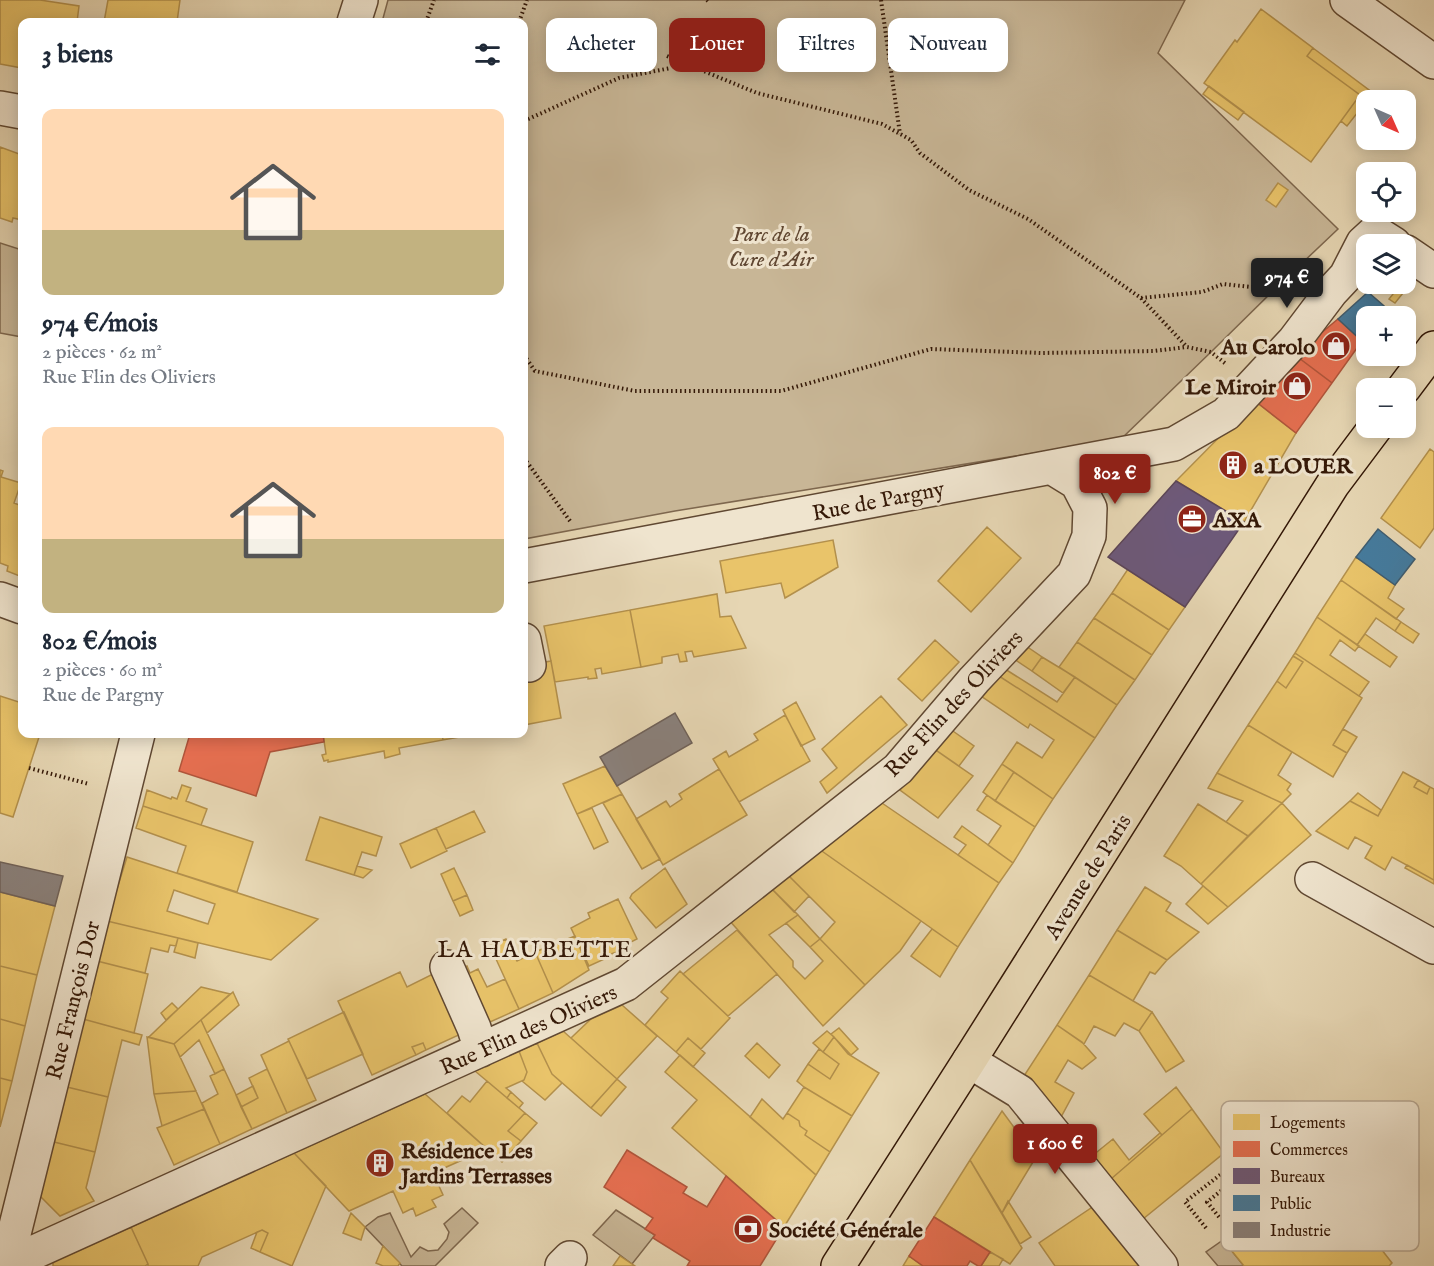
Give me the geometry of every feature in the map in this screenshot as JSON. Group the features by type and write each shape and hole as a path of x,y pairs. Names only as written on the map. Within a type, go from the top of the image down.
{"main road":[{"path":"1412,378 1434,348"},
{"name":"Avenue de Paris","path":"838,1266 1333,484 1368,438"}],"street":[{"path":"355,18 361,0"},
{"path":"1347,0 1434,62"},
{"path":"0,108 18,111"},
{"path":"1250,388 1294,341 1346,276 1356,257"},
{"path":"1416,259 1434,271"},
{"name":"Rue de Pargny","path":"528,565 1174,444 1226,414 1250,388"},
{"name":"Rue Flin des Oliviers","path":"6,1266 626,984 898,769 974,680 1074,574 1089,537 1090,508 1077,483 1051,467"},
{"path":"0,599 18,606"},
{"name":"Rue François Dor","path":"6,1266 137,738"},
{"path":"1312,879 1434,947"},
{"path":"447,967 474,1028 481,1050"},
{"path":"969,1061 1020,1092 1161,1266"}],"path":[{"path":"427,18 434,0"},
{"path":"520,18 527,0"},
{"path":"881,0 900,135"},
{"path":"667,56 757,93 882,124 911,140 920,153 969,190 1028,219 1141,298 1187,347"},
{"path":"528,119 620,78 669,68"},
{"path":"1141,298 1202,292 1223,284 1251,287 1296,282 1331,292"},
{"path":"528,361 535,371 635,392 781,391 931,349 1042,353 1154,351 1187,347 1211,352 1232,368 1250,388"},
{"path":"528,463 576,529"},
{"path":"29,768 91,785"},
{"path":"1206,1228 1185,1202 1221,1174"},
{"path":"1219,1217 1207,1202 1221,1191"}],"green space":[{"name":"Parc de la Cure d'Air","path":"388,0 1185,0 1158,53 1338,229 1121,439 675,511 528,538 528,18 383,18"},
{"path":"0,243 18,249 18,336 0,333"},
{"path":"462,1208 478,1223 435,1266 402,1266 365,1227 378,1217 390,1213 411,1257 420,1247 428,1251 438,1250 447,1239 449,1232 444,1224"},
{"path":"616,1210 655,1235 632,1264 593,1235"},
{"path":"1221,1241 1221,1251 1232,1251 1244,1266 1218,1266 1206,1252"}],"building: Logements":[{"path":"0,0 40,0 79,6 78,18 18,18 18,67 0,64"},
{"path":"108,0 180,0 178,18 105,18"},
{"path":"1261,9 1313,48 1307,56 1356,92 1356,100 1311,162 1204,83 1235,40 1237,42"},
{"path":"1313,48 1369,90 1356,90 1356,92 1307,56"},
{"path":"1209,86 1244,112 1238,120 1203,94"},
{"path":"1356,100 1356,115 1347,126 1341,121"},
{"path":"0,147 18,154 18,219 13,218 12,222 0,218"},
{"path":"1278,183 1288,190 1276,207 1266,200"},
{"path":"1393,294 1402,294 1395,303 1389,299"},
{"name":"a LOUER","path":"1255,401 1296,433 1244,522 1176,481"},
{"path":"1430,449 1434,452 1434,528 1420,548 1381,518"},
{"path":"0,470 3,471 1,477 18,482 14,503 18,504 18,575 7,571 8,566 0,563"},
{"path":"987,527 1021,558 971,612 938,581"},
{"path":"833,540 838,567 785,598 781,583 726,593 720,561"},
{"path":"1356,557 1395,585 1388,598 1404,609 1396,619 1341,580"},
{"path":"1128,569 1185,607 1169,630 1112,593"},
{"path":"1341,580 1401,622 1395,631 1376,618 1357,645 1317,617"},
{"path":"1112,593 1169,630 1152,655 1094,618"},
{"path":"717,594 720,617 731,616 746,648 694,657 692,651 685,652 687,661 680,662 678,654 662,657 662,663 641,667 630,610"},
{"path":"630,610 641,667 602,674 601,668 595,669 597,678 588,679 588,677 555,682 544,626"},
{"path":"1317,617 1359,646 1355,651 1340,640 1330,655 1369,682 1359,696 1295,653"},
{"path":"1094,618 1152,655 1135,680 1077,642"},
{"path":"1401,622 1419,634 1413,643 1395,631"},
{"path":"1365,634 1397,657 1390,667 1357,645"},
{"path":"935,640 959,662 922,701 898,679"},
{"path":"1077,642 1135,680 1117,705 1059,667"},
{"path":"1026,646 1042,657 1032,671 1014,659"},
{"path":"1295,653 1362,698 1333,745 1347,753 1333,777 1248,725 1277,681 1286,688 1303,662 1293,656"},
{"path":"1293,656 1303,662 1286,688 1277,681"},
{"path":"1042,657 1075,677 1063,693 1032,671"},
{"path":"551,661 561,718 528,724 528,665"},
{"path":"1005,669 1057,702 1075,677 1117,705 1095,738 999,676"},
{"path":"999,676 1095,738 1053,799 1002,764 1017,742 1042,758 1054,740 1030,724 1028,728 981,696"},
{"path":"0,696 18,702 18,738 39,738 13,817 0,813"},
{"path":"881,696 907,725 827,793 820,782 837,768 822,749"},
{"path":"796,702 815,739 801,746 783,710"},
{"path":"785,715 810,761 739,802 713,759 726,751 729,757 758,740 754,734"},
{"path":"1248,725 1292,752 1278,775 1291,784 1287,790 1291,794 1282,803 1217,773"},
{"path":"950,729 974,746 959,766 933,748"},
{"path":"1343,729 1357,737 1347,753 1333,745"},
{"path":"324,738 443,738 443,740 399,748 400,754 385,758 384,751 328,762 328,760 324,761 322,755 326,754"},
{"path":"934,749 973,776 938,818 900,790"},
{"path":"1002,764 1014,772 995,801 983,792"},
{"path":"605,766 622,794 577,814 563,784"},
{"path":"719,769 747,815 663,865 636,819 666,801 670,807 682,799 679,794"},
{"path":"1014,772 1053,799 1035,827 995,801"},
{"path":"1403,772 1418,780 1414,787 1427,794 1430,787 1434,789 1434,880 1392,857 1385,870 1365,858 1372,846 1355,837 1348,849 1316,831 1350,801 1378,816"},
{"path":"1217,773 1282,803 1248,836 1226,822 1243,801 1208,788"},
{"path":"1418,780 1430,787 1427,794 1414,787"},
{"path":"182,785 191,788 186,801 207,809 201,825 143,806 147,790 177,799"},
{"path":"1358,793 1381,810 1378,816 1350,801"},
{"path":"622,794 660,859 642,869 603,803"},
{"path":"987,795 1035,827 1013,863 988,845 1001,826 977,810"},
{"path":"879,801 999,883 958,947 819,849"},
{"path":"1282,803 1311,835 1228,907 1201,884"},
{"path":"1198,804 1248,836 1201,884 1181,866 1164,856"},
{"path":"143,806 253,842 237,892 177,873 186,846 136,828"},
{"path":"592,808 608,842 594,849 577,814"},
{"path":"474,811 485,832 446,849 436,828"},
{"path":"320,817 382,837 376,856 362,852 354,875 306,860"},
{"path":"962,826 1013,863 999,883 958,855 966,845 954,837"},
{"path":"436,828 447,851 411,868 400,844"},
{"path":"819,849 921,921 900,951 865,985 820,939 835,922 787,874"},
{"path":"127,857 318,919 271,960 107,921","holes":["174,890 215,904 208,924 167,911"]},
{"path":"1407,865 1434,880 1434,884 1405,868"},
{"path":"357,866 372,870 363,878 354,875"},
{"path":"454,868 467,895 453,901 441,874"},
{"path":"665,868 687,904 656,928 630,898"},
{"path":"787,874 809,896 794,912 770,887"},
{"path":"1203,886 1228,907 1208,924 1186,904"},
{"path":"770,887 798,915 769,935 793,961 793,967 805,979 823,961 810,947 820,939 865,985 823,1026 729,920"},
{"path":"1145,887 1171,903 1166,911 1199,932 1167,960 1117,930"},
{"path":"0,892 55,906 37,975 0,966"},
{"path":"467,895 473,910 460,916 453,901"},
{"path":"618,899 637,939 619,948 620,951 589,966 571,928 590,918 588,913"},
{"path":"798,915 820,939 810,947 786,923"},
{"path":"107,921 178,938 176,946 170,945 168,952 151,948 145,973 97,961"},
{"path":"932,929 958,947 940,977 911,956"},
{"path":"737,930 777,974 728,1016 683,974"},
{"path":"1117,930 1167,960 1155,974 1150,972 1133,1001 1089,975"},
{"path":"575,936 589,970 553,993 535,952"},
{"path":"178,938 198,943 195,958 174,952"},
{"path":"506,939 517,961 535,952 553,993 519,1009 490,946"},
{"path":"97,961 148,974 134,1033 83,1019"},
{"path":"0,966 37,975 25,1026 0,1019"},
{"path":"467,966 470,973 478,969 487,987 505,979 519,1009 481,1026 459,969"},
{"path":"447,967 474,1028 426,1050 423,1043 412,1047 416,1055 372,1075 338,1001 400,972 407,987"},
{"path":"680,971 730,1018 701,1049 688,1038 676,1052 645,1025 668,998 661,992"},
{"path":"1089,975 1152,1012 1139,1031 1124,1023 1115,1036 1094,1026 1084,1044 1057,1025"},
{"path":"201,987 230,994 174,1044 149,1037"},
{"path":"233,992 239,1005 207,1033 201,1020"},
{"path":"172,1003 178,1009 166,1020 161,1013"},
{"path":"622,1005 657,1036 617,1079 571,1038 591,1019"},
{"path":"344,1012 363,1054 307,1079 288,1039"},
{"path":"1152,1012 1184,1061 1166,1072 1139,1031"},
{"path":"0,1019 25,1026 12,1081 0,1078"},
{"path":"83,1019 142,1035 139,1045 122,1040 108,1097 67,1087"},
{"path":"201,1020 224,1069 215,1074 199,1040 180,1057 174,1044"},
{"path":"1057,1025 1082,1042 1096,1058 1082,1069 1068,1060 1055,1082 1074,1093 1061,1117 1042,1092 1022,1079"},
{"path":"839,1028 858,1049 851,1055 831,1034"},
{"path":"563,1031 617,1079 591,1108 552,1074 537,1043"},
{"path":"827,1031 834,1037 823,1052 813,1043"},
{"path":"147,1037 174,1044 196,1091 154,1094"},
{"path":"834,1037 848,1054 879,1073 852,1116 797,1081 808,1064 830,1079 839,1064 823,1052"},
{"path":"688,1038 705,1053 693,1067 676,1052"},
{"path":"289,1041 316,1100 287,1113 261,1055"},
{"path":"423,1043 426,1050 416,1055 412,1047"},
{"path":"537,1043 552,1074 562,1083 545,1100 522,1081 527,1072 519,1051"},
{"path":"757,1043 780,1065 769,1078 745,1056"},
{"path":"819,1049 839,1064 830,1079 808,1064"},
{"path":"519,1051 527,1072 524,1080 506,1088 511,1092 507,1098 475,1071"},
{"path":"680,1055 816,1175 784,1227 672,1128 697,1100 665,1072"},
{"path":"224,1069 252,1129 220,1144 202,1103 218,1094 210,1076"},
{"path":"267,1069 287,1113 252,1129 241,1107 258,1098 249,1078"},
{"path":"0,1078 12,1081 0,1127"},
{"path":"617,1079 626,1087 601,1116 591,1108"},
{"path":"487,1081 525,1113 508,1131 521,1141 502,1162 447,1113 462,1096 470,1102"},
{"path":"253,1086 258,1098 241,1107 236,1095"},
{"path":"67,1087 108,1097 95,1152 54,1142"},
{"path":"804,1087 852,1116 830,1152 805,1135 807,1131 800,1126 799,1121 787,1113"},
{"path":"1176,1087 1192,1109 1162,1135 1144,1114"},
{"path":"196,1091 204,1109 162,1126 154,1094"},
{"path":"511,1092 523,1103 519,1108 507,1098"},
{"name":"Résidence Les Jardins Terrasses","path":"425,1094 487,1149 433,1173 443,1195 432,1200 436,1207 416,1216 413,1208 403,1213 393,1191 349,1211 294,1153"},
{"path":"762,1099 783,1119 787,1113 799,1121 800,1126 807,1131 805,1135 830,1152 816,1175 750,1117"},
{"path":"204,1109 220,1144 174,1165 157,1128"},
{"path":"1192,1109 1221,1149 1221,1155 1143,1219 1111,1179"},
{"path":"1002,1111 1036,1157 1002,1213 970,1160"},
{"path":"525,1113 537,1123 521,1141 508,1131"},
{"path":"1160,1133 1162,1135 1111,1179 1092,1156 1113,1139 1129,1160"},
{"path":"54,1142 95,1152 86,1188 94,1201 60,1216 40,1196"},
{"path":"294,1153 326,1186 292,1266 260,1252 268,1233 262,1230 202,1257 198,1266 148,1266 131,1227"},
{"path":"970,1160 1022,1248 1010,1264 934,1217"},
{"path":"1008,1201 1031,1237 1020,1244 1002,1213"},
{"path":"1097,1204 1143,1266 1055,1266 1039,1243"},
{"path":"351,1213 365,1227 361,1240 343,1233"},
{"path":"131,1227 148,1264 145,1266 53,1266 53,1262"},
{"path":"262,1230 268,1233 260,1252 251,1248 257,1232"},
{"path":"383,1246 400,1263 398,1266 383,1266 376,1263"},
{"path":"1232,1251 1383,1251 1392,1263 1389,1266 1244,1266"},
{"path":"990,1252 1003,1259 999,1266 981,1266"},
{"path":"620,1256 635,1266 613,1266"},
{"path":"909,1256 923,1266 903,1266"}],"building: Commerces":[{"path":"1338,319 1356,336 1356,349 1332,383 1295,355"},
{"path":"1295,355 1332,383 1296,433 1255,401"},
{"path":"189,738 324,738 324,742 270,752 256,796 179,771"},
{"path":"627,1150 687,1187 683,1193 707,1207 726,1176 784,1227 760,1266 687,1266 690,1261 653,1238 655,1235 645,1229 653,1218 604,1187"},
{"path":"934,1217 990,1252 981,1266 970,1261 967,1266 923,1266 909,1256"}],"building: Bureaux":[{"path":"1176,481 1244,522 1185,607 1108,557"}],"building: Public":[{"path":"1366,294 1370,294 1384,306 1356,306 1356,336 1338,319"},
{"path":"1378,529 1415,559 1395,585 1356,557"}],"building: Industrie":[{"path":"675,713 692,743 617,786 600,757"},
{"path":"0,862 63,876 55,906 0,892"}],"place":[{"name":"Au Carolo","path":"1336,346"},
{"name":"Le Miroir","path":"1297,386"},
{"name":"a LOUER","path":"1233,465"},
{"name":"AXA","path":"1192,519"},
{"name":"Résidence Les Jardins Terrasses","path":"380,1163"},
{"name":"Société Générale","path":"748,1229"}],"district":[{"name":"LA HAUBETTE","path":"535,949"}]}
